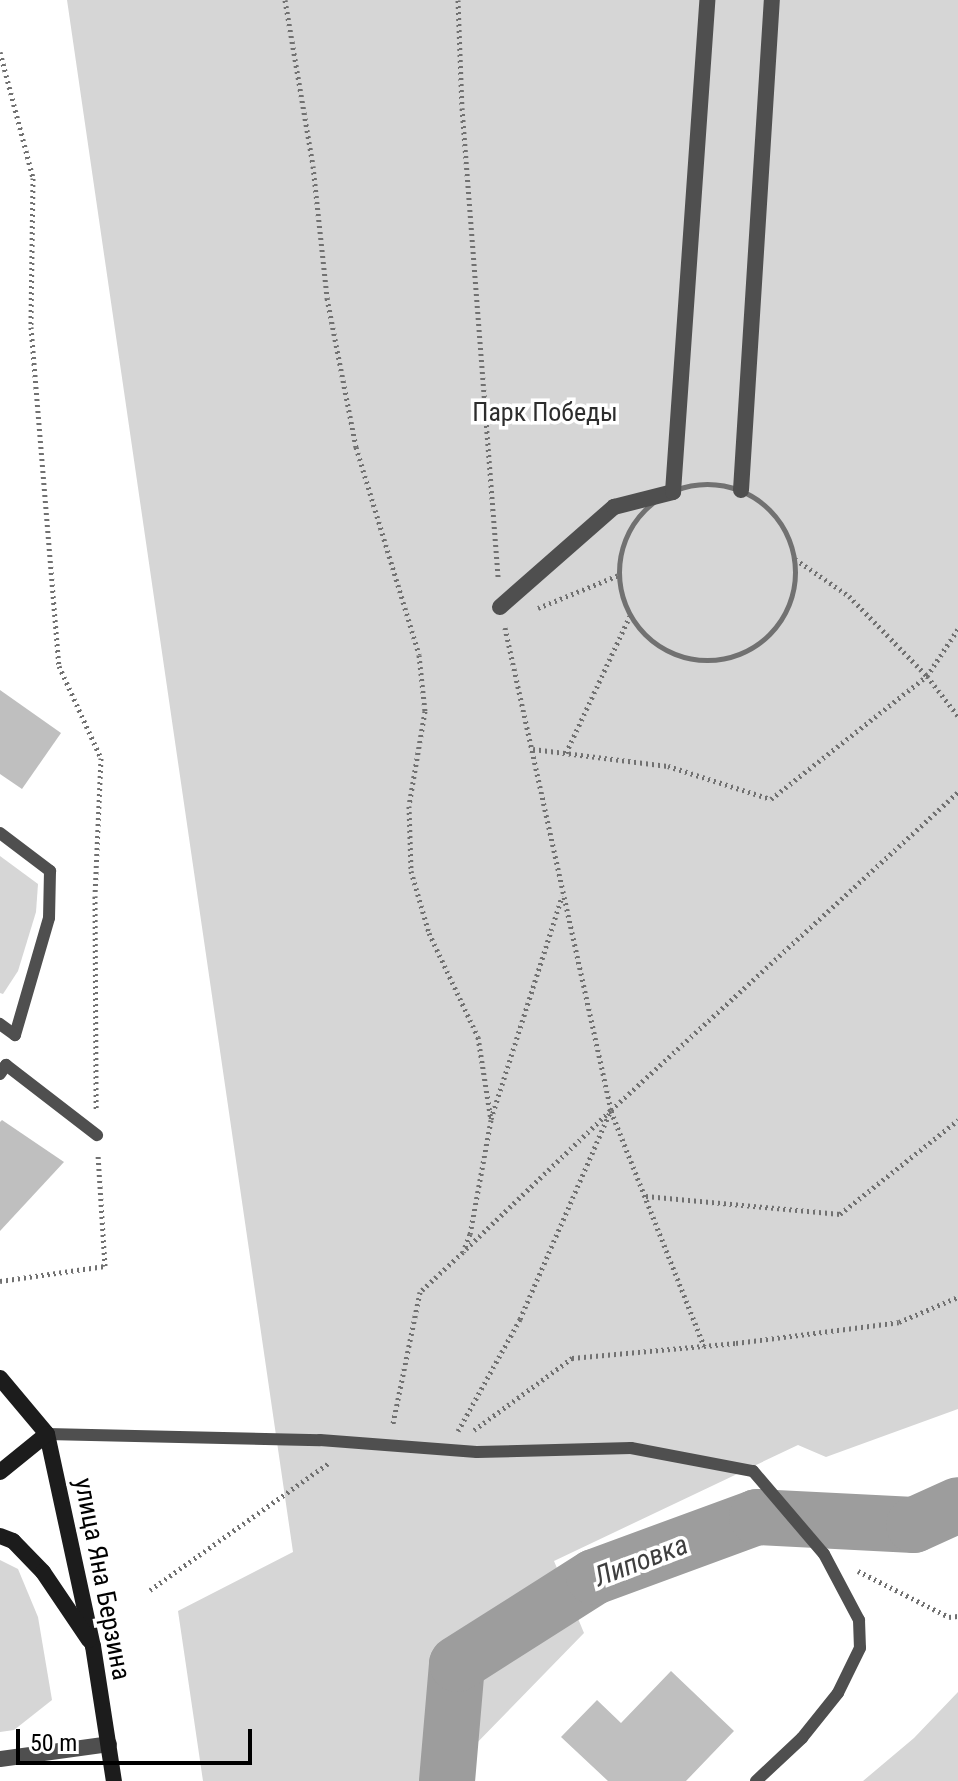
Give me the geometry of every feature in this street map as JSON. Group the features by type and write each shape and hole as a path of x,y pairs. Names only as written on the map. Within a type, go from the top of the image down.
{"main road":[{"path":"0,1378 47,1434 0,1472"},
{"name":"улица Яна Берзина","path":"47,1434 93,1646 114,1781"},
{"path":"0,1536 13,1541 43,1572 93,1646"}],"street":[{"path":"500,607 614,507 673,492 707,0"},
{"path":"741,490 772,0"},
{"path":"0,1759 109,1744"}],"lane":[{"path":"0,833 50,871 49,918 15,1035 0,1024"},
{"path":"0,1074 6,1065 97,1135"},
{"path":"47,1434 357,1442 448,1450 631,1448 753,1471 824,1554 859,1620 860,1648 829,1705 802,1738 756,1781"}],"path":[{"path":"285,0 313,166 327,298 356,447 419,655 425,711 409,806 411,871 429,933 478,1037 491,1120"},
{"path":"458,0 462,108 500,607 611,1110 704,1346"},
{"path":"0,52 33,178 31,327 59,666 101,758 94,911 97,1135 105,1266 0,1281"},
{"path":"711,484 741,490 767,507 786,530 795,559 794,588 785,615 767,638 743,653 715,660 686,658 660,647 639,628 624,603 619,575 623,547 635,521 655,501 673,492 711,484"},
{"path":"795,559 849,596 927,676 958,716"},
{"path":"533,610 619,575"},
{"path":"566,753 631,615"},
{"path":"533,749 668,766 771,799 927,676 958,629"},
{"path":"389,1445 420,1292 611,1110 958,792"},
{"path":"463,1252 470,1234 491,1120 563,895"},
{"path":"448,1450 520,1319 611,1110"},
{"path":"646,1196 840,1214 958,1120"},
{"path":"448,1450 572,1358 704,1346 899,1322 958,1297"},
{"path":"150,1590 357,1442"},
{"path":"824,1554 949,1617 958,1616"}],"green space":[{"name":"Парк Победы","path":"67,0 958,0 958,1409 826,1457 798,1445 554,1561 584,1633 468,1752 467,1781 203,1781 178,1611 293,1552"},
{"path":"0,856 38,884 36,912 18,971 3,994 0,993"},
{"path":"0,1560 18,1569 38,1617 52,1700 14,1730 0,1732"},
{"path":"958,1692 958,1781 863,1781 914,1738"}],"building":[{"path":"0,690 61,733 22,789 0,774"},
{"path":"2,1120 64,1162 0,1231 0,1122"},
{"path":"671,1671 734,1731 686,1781 608,1781 561,1737 597,1700 621,1723"}],"waterway":[{"name":"Липовка","path":"447,1781 457,1664 594,1577 757,1517 914,1525 958,1505"}]}
